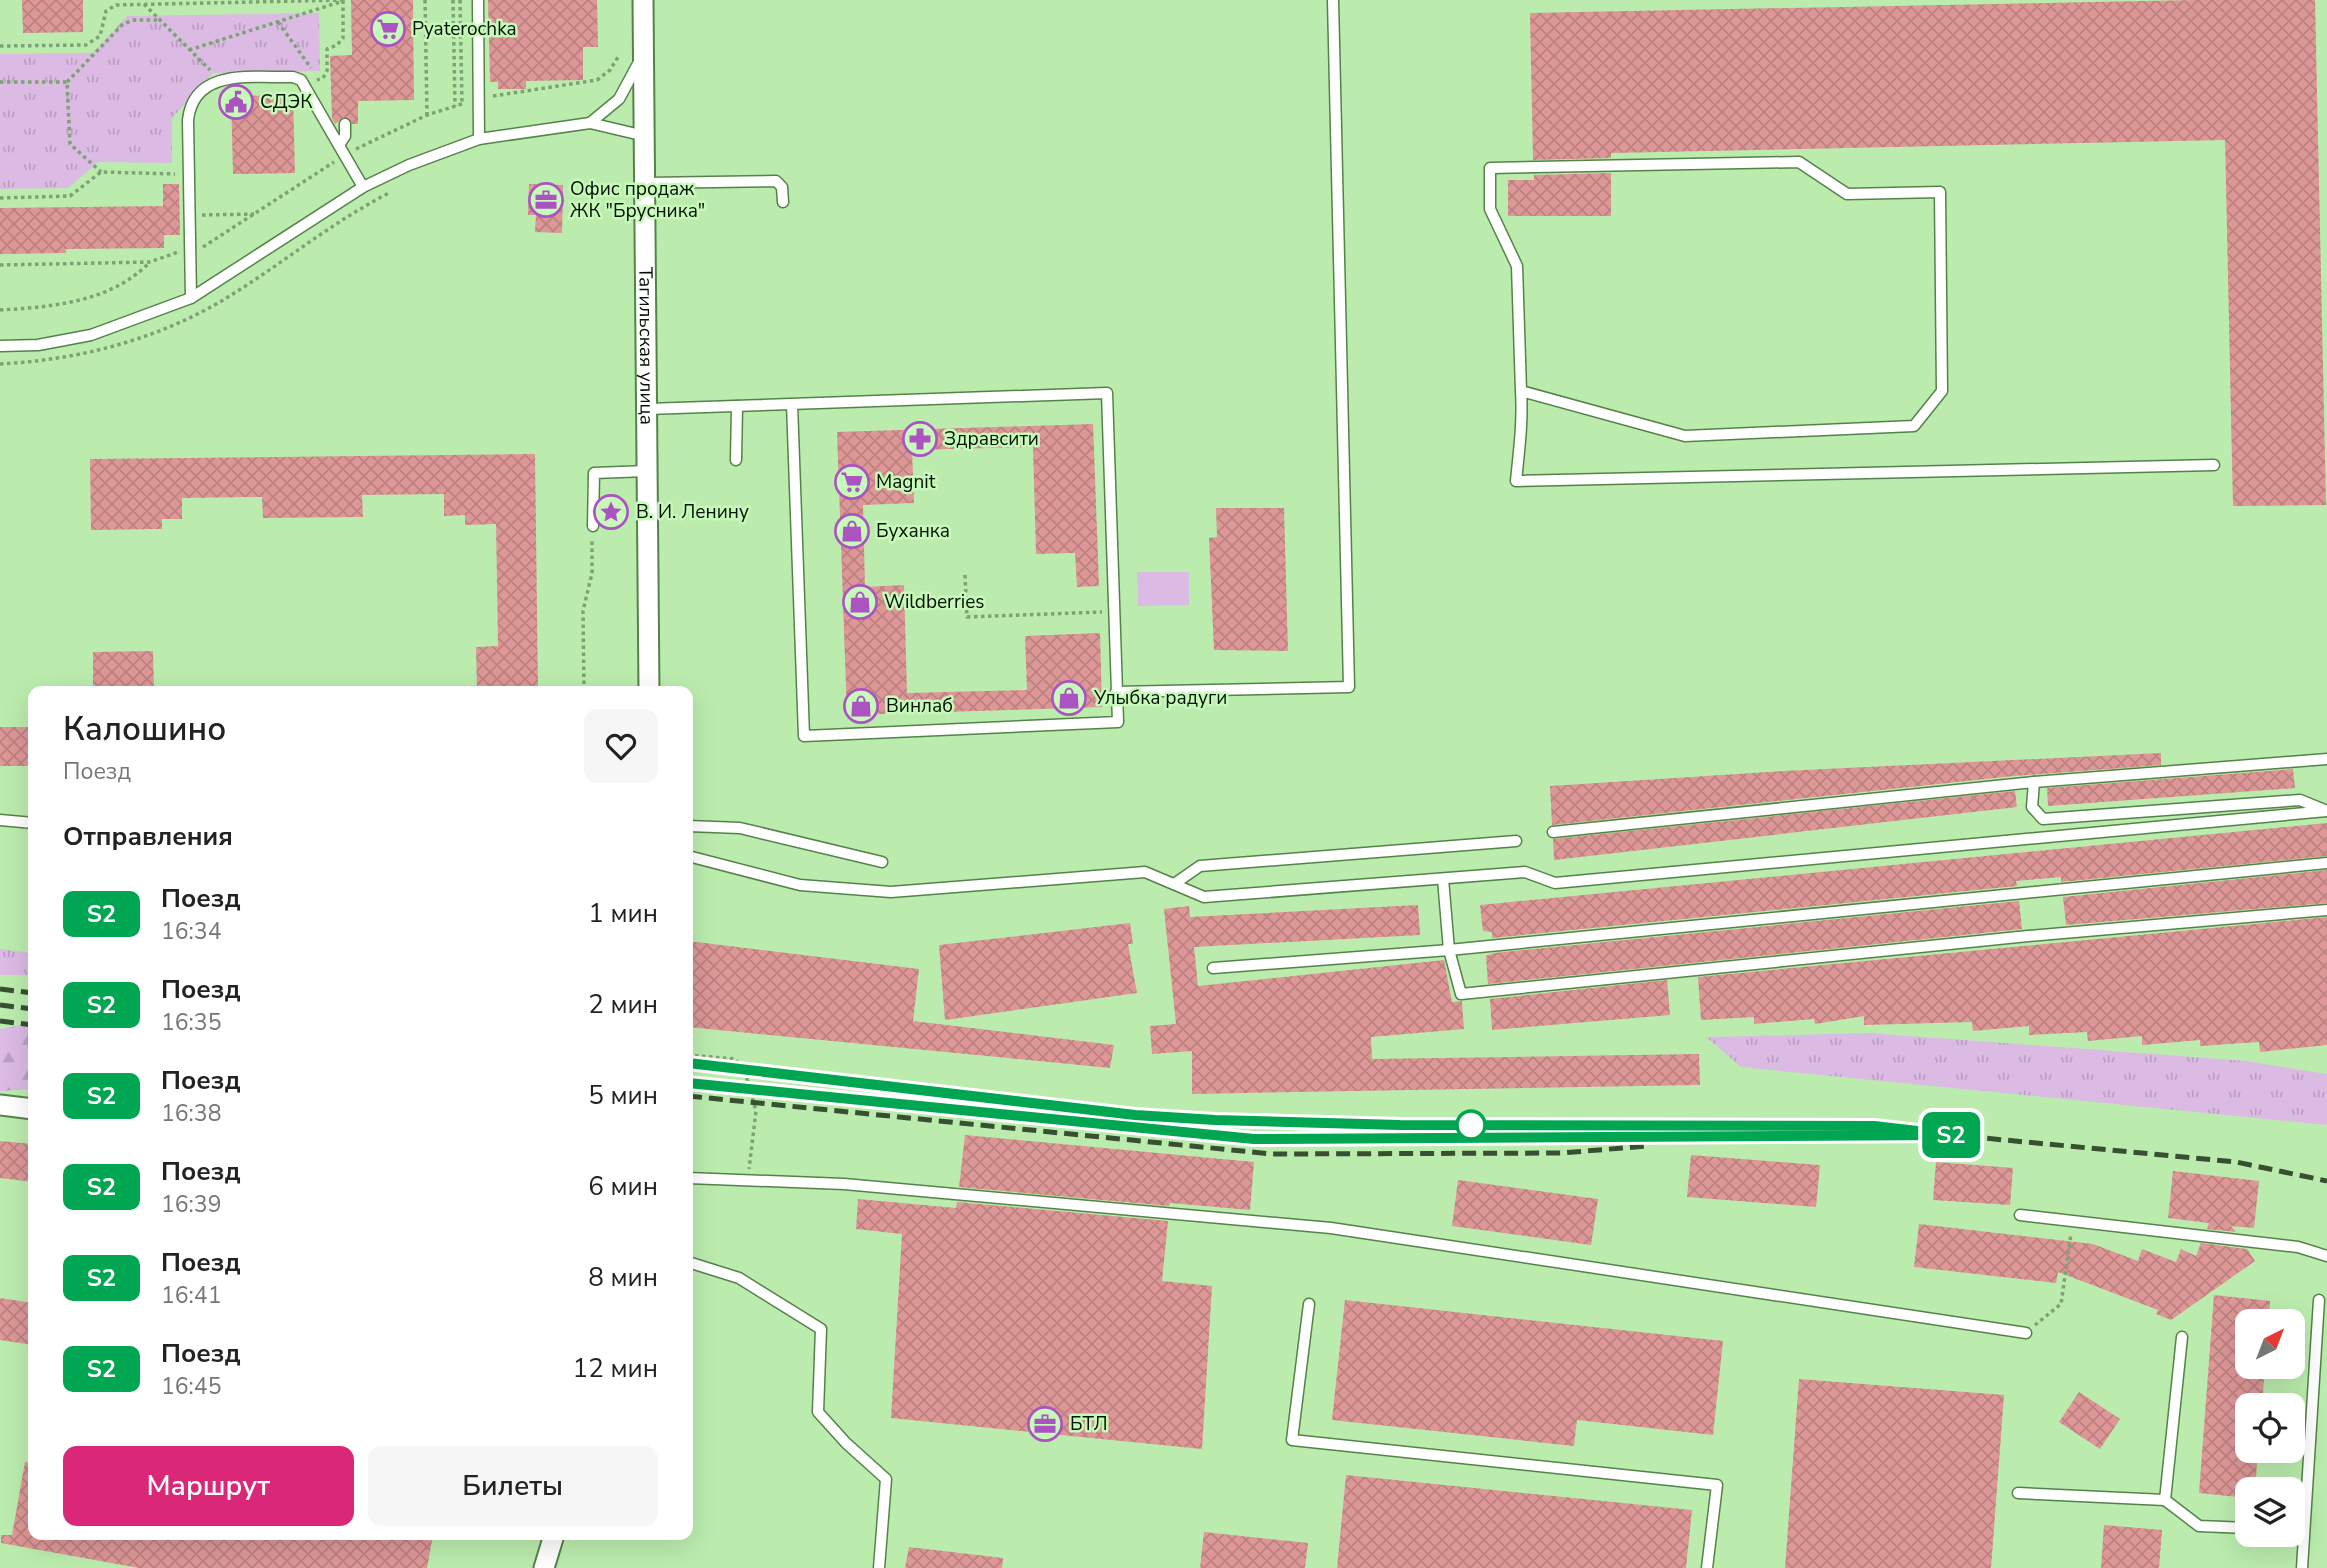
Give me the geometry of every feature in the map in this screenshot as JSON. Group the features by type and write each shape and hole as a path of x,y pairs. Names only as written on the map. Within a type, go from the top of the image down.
{"street":[{"name":"Тагильская улица","path":"643,0 649,686"},
{"path":"0,1105 28,1108"},
{"path":"544,1568 552,1540"}],"lane":[{"path":"478,0 479,139"},
{"path":"1116,692 1298,685 1349,687 1333,0"},
{"path":"590,123 619,99 644,52"},
{"path":"191,298 189,112 205,87 219,79 293,77 301,80 363,187"},
{"path":"0,346 38,345 91,335 191,298 363,187 409,165 479,139 590,123 645,136"},
{"path":"339,145 345,136 345,124"},
{"path":"1521,391 1685,436 1914,426 1942,391 1940,192 1847,194 1799,162 1490,168 1490,209 1517,266 1521,391 1516,481 2214,465"},
{"path":"646,183 776,181 782,187 783,202"},
{"path":"647,408 1107,393 1118,722 804,736 792,404"},
{"path":"736,460 737,406"},
{"path":"593,526 594,472 647,471"},
{"path":"1553,832 2034,782 2327,759"},
{"path":"2034,782 2032,807 2043,819 2300,800 2327,811"},
{"path":"693,857 800,885 891,892 1145,872 1204,897 1525,872 1555,883 2327,811"},
{"path":"0,820 28,823"},
{"path":"693,826 740,828 882,862"},
{"path":"1174,884 1200,866 1516,841"},
{"path":"1213,968 1449,950 2327,863"},
{"path":"1443,878 1449,950 1461,994 2028,936 2327,910"},
{"path":"693,1178 748,1179 1331,1228 2026,1333"},
{"path":"2020,1215 2298,1247 2327,1255"},
{"path":"693,1264 739,1278 821,1329 818,1412 846,1443 887,1479 879,1568"},
{"path":"2305,1515 2319,1300"},
{"path":"1309,1304 1292,1440 1717,1485 1707,1568"},
{"path":"2165,1500 2182,1337"},
{"path":"2018,1493 2165,1500 2199,1526 2235,1528"},
{"path":"2302,1568 2303,1547"}],"path":[{"path":"425,0 427,115"},
{"path":"453,0 455,106"},
{"path":"460,0 462,104"},
{"path":"0,47 86,45 100,36 103,18 111,7 188,2 343,1"},
{"path":"189,50 343,1"},
{"path":"320,80 327,71 327,49 337,45 343,38 343,1"},
{"path":"144,4 219,79"},
{"path":"159,20 134,20 123,24 67,82 69,144 101,172 188,175"},
{"path":"278,22 320,80"},
{"path":"0,265 150,262 190,251 206,245 345,155 427,115 480,99 597,80 610,71 618,57"},
{"path":"301,80 320,80"},
{"path":"0,82 67,82"},
{"path":"0,198 70,196 101,172"},
{"path":"0,364 77,356 170,326 226,298 370,203 400,187"},
{"path":"189,215 254,214"},
{"path":"0,310 39,307 118,288 150,262"},
{"path":"584,686 583,611 592,573 593,526"},
{"path":"965,575 967,617 1099,612"},
{"path":"693,1055 735,1059 744,1069 756,1111 748,1179"},
{"path":"2026,1333 2061,1304 2073,1221"}],"green space":[{"path":"319,13 320,71 213,73 172,118 172,163 98,162 68,188 0,189 0,54 93,53 127,16"},
{"path":"1137,572 1189,572 1189,605 1138,606"},
{"path":"0,949 28,952 28,975 0,975"},
{"path":"28,1024 28,1089 0,1091 0,1029"},
{"path":"1870,1033 2246,1061 2327,1074 2327,1125 1741,1067 1706,1037"}],"building":[{"path":"22,0 83,0 83,32 23,33"},
{"path":"351,0 413,0 414,100 358,101 358,124 352,124 344,117 335,124 332,118 330,56 352,55"},
{"path":"488,0 597,0 598,47 583,47 583,80 526,81 526,89 498,89 498,82 490,82"},
{"path":"2315,0 2326,505 2233,506 2225,140 1611,153 1611,158 1533,160 1530,13"},
{"path":"293,95 295,173 233,174 231,96"},
{"path":"1611,173 1611,216 1508,216 1508,180 1534,180 1534,175"},
{"path":"163,184 179,184 180,235 164,235 164,248 66,249 66,253 0,254 0,208 163,206"},
{"name":"Офис продаж ЖК \"Брусника\"","path":"529,184 563,185 562,233 535,232 536,215 528,215"},
{"path":"1093,424 1099,586 1077,587 1075,553 1036,554 1033,447 912,450 914,503 863,505 865,587 904,585 907,693 1027,690 1025,636 1100,633 1102,707 847,715 837,432"},
{"path":"535,454 538,686 477,686 476,647 498,646 496,524 465,525 465,515 444,516 444,494 362,495 363,517 263,518 262,497 182,498 182,519 162,519 162,529 91,530 90,459"},
{"path":"1216,508 1284,508 1288,651 1214,650 1209,538 1217,537"},
{"path":"153,651 154,686 93,686 93,652"},
{"path":"0,727 28,727 28,766 0,766"},
{"path":"2161,753 2161,765 2014,776 1552,825 1550,786 1783,771"},
{"path":"2293,769 2295,788 2048,806 2047,788"},
{"path":"2015,791 2017,807 1554,860 1553,839"},
{"path":"2327,823 2327,856 2061,882 2061,877 2016,881 2017,886 1492,938 1492,932 1483,931 1480,905"},
{"path":"2327,870 2327,903 2066,925 2063,897"},
{"path":"2019,901 2022,929 1488,984 1486,956 1494,953"},
{"path":"1418,905 1420,935 1194,947 1198,986 1444,960 1452,1002 1462,1001 1464,1029 1371,1037 1372,1059 1699,1054 1700,1085 1192,1094 1192,1051 1152,1054 1150,1026 1176,1024 1164,909 1189,906 1190,917"},
{"path":"2327,917 2327,1045 2260,1052 2259,1042 2200,1046 2200,1040 2142,1045 2142,1036 2088,1041 2087,1032 2029,1035 2029,1026 1973,1031 1972,1022 1864,1025 1864,1016 1815,1024 1814,1019 1754,1024 1754,1017 1701,1020 1698,977"},
{"path":"1130,923 1133,944 1128,944 1137,993 945,1020 939,945"},
{"path":"693,942 919,969 913,1021 1114,1045 1110,1068 693,1027"},
{"path":"1667,980 1670,1015 1492,1030 1490,999"},
{"path":"965,1135 1254,1162 1250,1210 1170,1203 1169,1206 959,1187"},
{"path":"0,1141 28,1144 28,1181 0,1178"},
{"path":"1691,1155 1820,1165 1816,1207 1687,1197"},
{"path":"1936,1162 2013,1168 2010,1205 1933,1200"},
{"path":"2173,1171 2259,1181 2254,1228 2231,1226 2236,1232 2207,1229 2209,1223 2168,1218"},
{"path":"1458,1180 1598,1199 1591,1245 1452,1226"},
{"path":"858,1199 956,1208 957,1202 1168,1221 1162,1281 1212,1286 1202,1449 891,1418 902,1234 856,1229"},
{"path":"1919,1224 2093,1244 2138,1261 2142,1249 2176,1262 2181,1249 2196,1256 2201,1243 2247,1249 2255,1261 2171,1320 2156,1314 2158,1310 2058,1272 2056,1283 1914,1267"},
{"path":"2214,1295 2270,1301 2270,1309 2235,1309 2235,1379 2264,1379 2263,1393 2235,1393 2235,1463 2257,1463 2256,1477 2235,1477 2235,1497 2199,1493"},
{"path":"0,1298 28,1302 28,1344 0,1340"},
{"path":"1345,1300 1723,1341 1713,1435 1577,1420 1574,1446 1332,1420"},
{"path":"1799,1379 2004,1395 1991,1568 1785,1568"},
{"path":"2079,1392 2120,1419 2100,1449 2059,1422"},
{"path":"25,1462 28,1462 28,1540 432,1540 427,1568 139,1568 1,1543 1,1535 12,1535"},
{"path":"1346,1475 1692,1510 1686,1568 1337,1568"},
{"path":"2104,1525 2162,1530 2159,1568 2101,1568"},
{"path":"1204,1532 1308,1543 1305,1568 1200,1568"},
{"path":"909,1547 1003,1558 1002,1568 905,1568"}],"railway":[{"path":"0,989 28,992"},
{"path":"0,1005 28,1008"},
{"path":"0,1021 28,1024"},
{"path":"693,1064 1135,1115 1348,1124 1738,1126"},
{"path":"693,1084 1254,1139 1952,1135 2236,1162 2327,1181"},
{"path":"693,1096 1272,1154 1562,1153 1647,1146"}],"train":[{"name":"S2","path":"693,1064 1135,1115 1215,1120 1400,1125 1874,1126 1952,1135 1254,1139 693,1084"}],"place":[{"name":"Pyaterochka","path":"388,29"},
{"name":"СДЭК","path":"236,102"},
{"name":"Офис продаж ЖК \"Брусника\"","path":"546,200"},
{"name":"Здравсити","path":"920,439"},
{"name":"Magnit","path":"852,482"},
{"name":"В. И. Ленину","path":"611,512"},
{"name":"Буханка","path":"852,531"},
{"name":"Wildberries","path":"860,602"},
{"name":"Улыбка радуги","path":"1069,698"},
{"name":"Винлаб","path":"861,706"},
{"name":"БТЛ","path":"1045,1424"}]}
